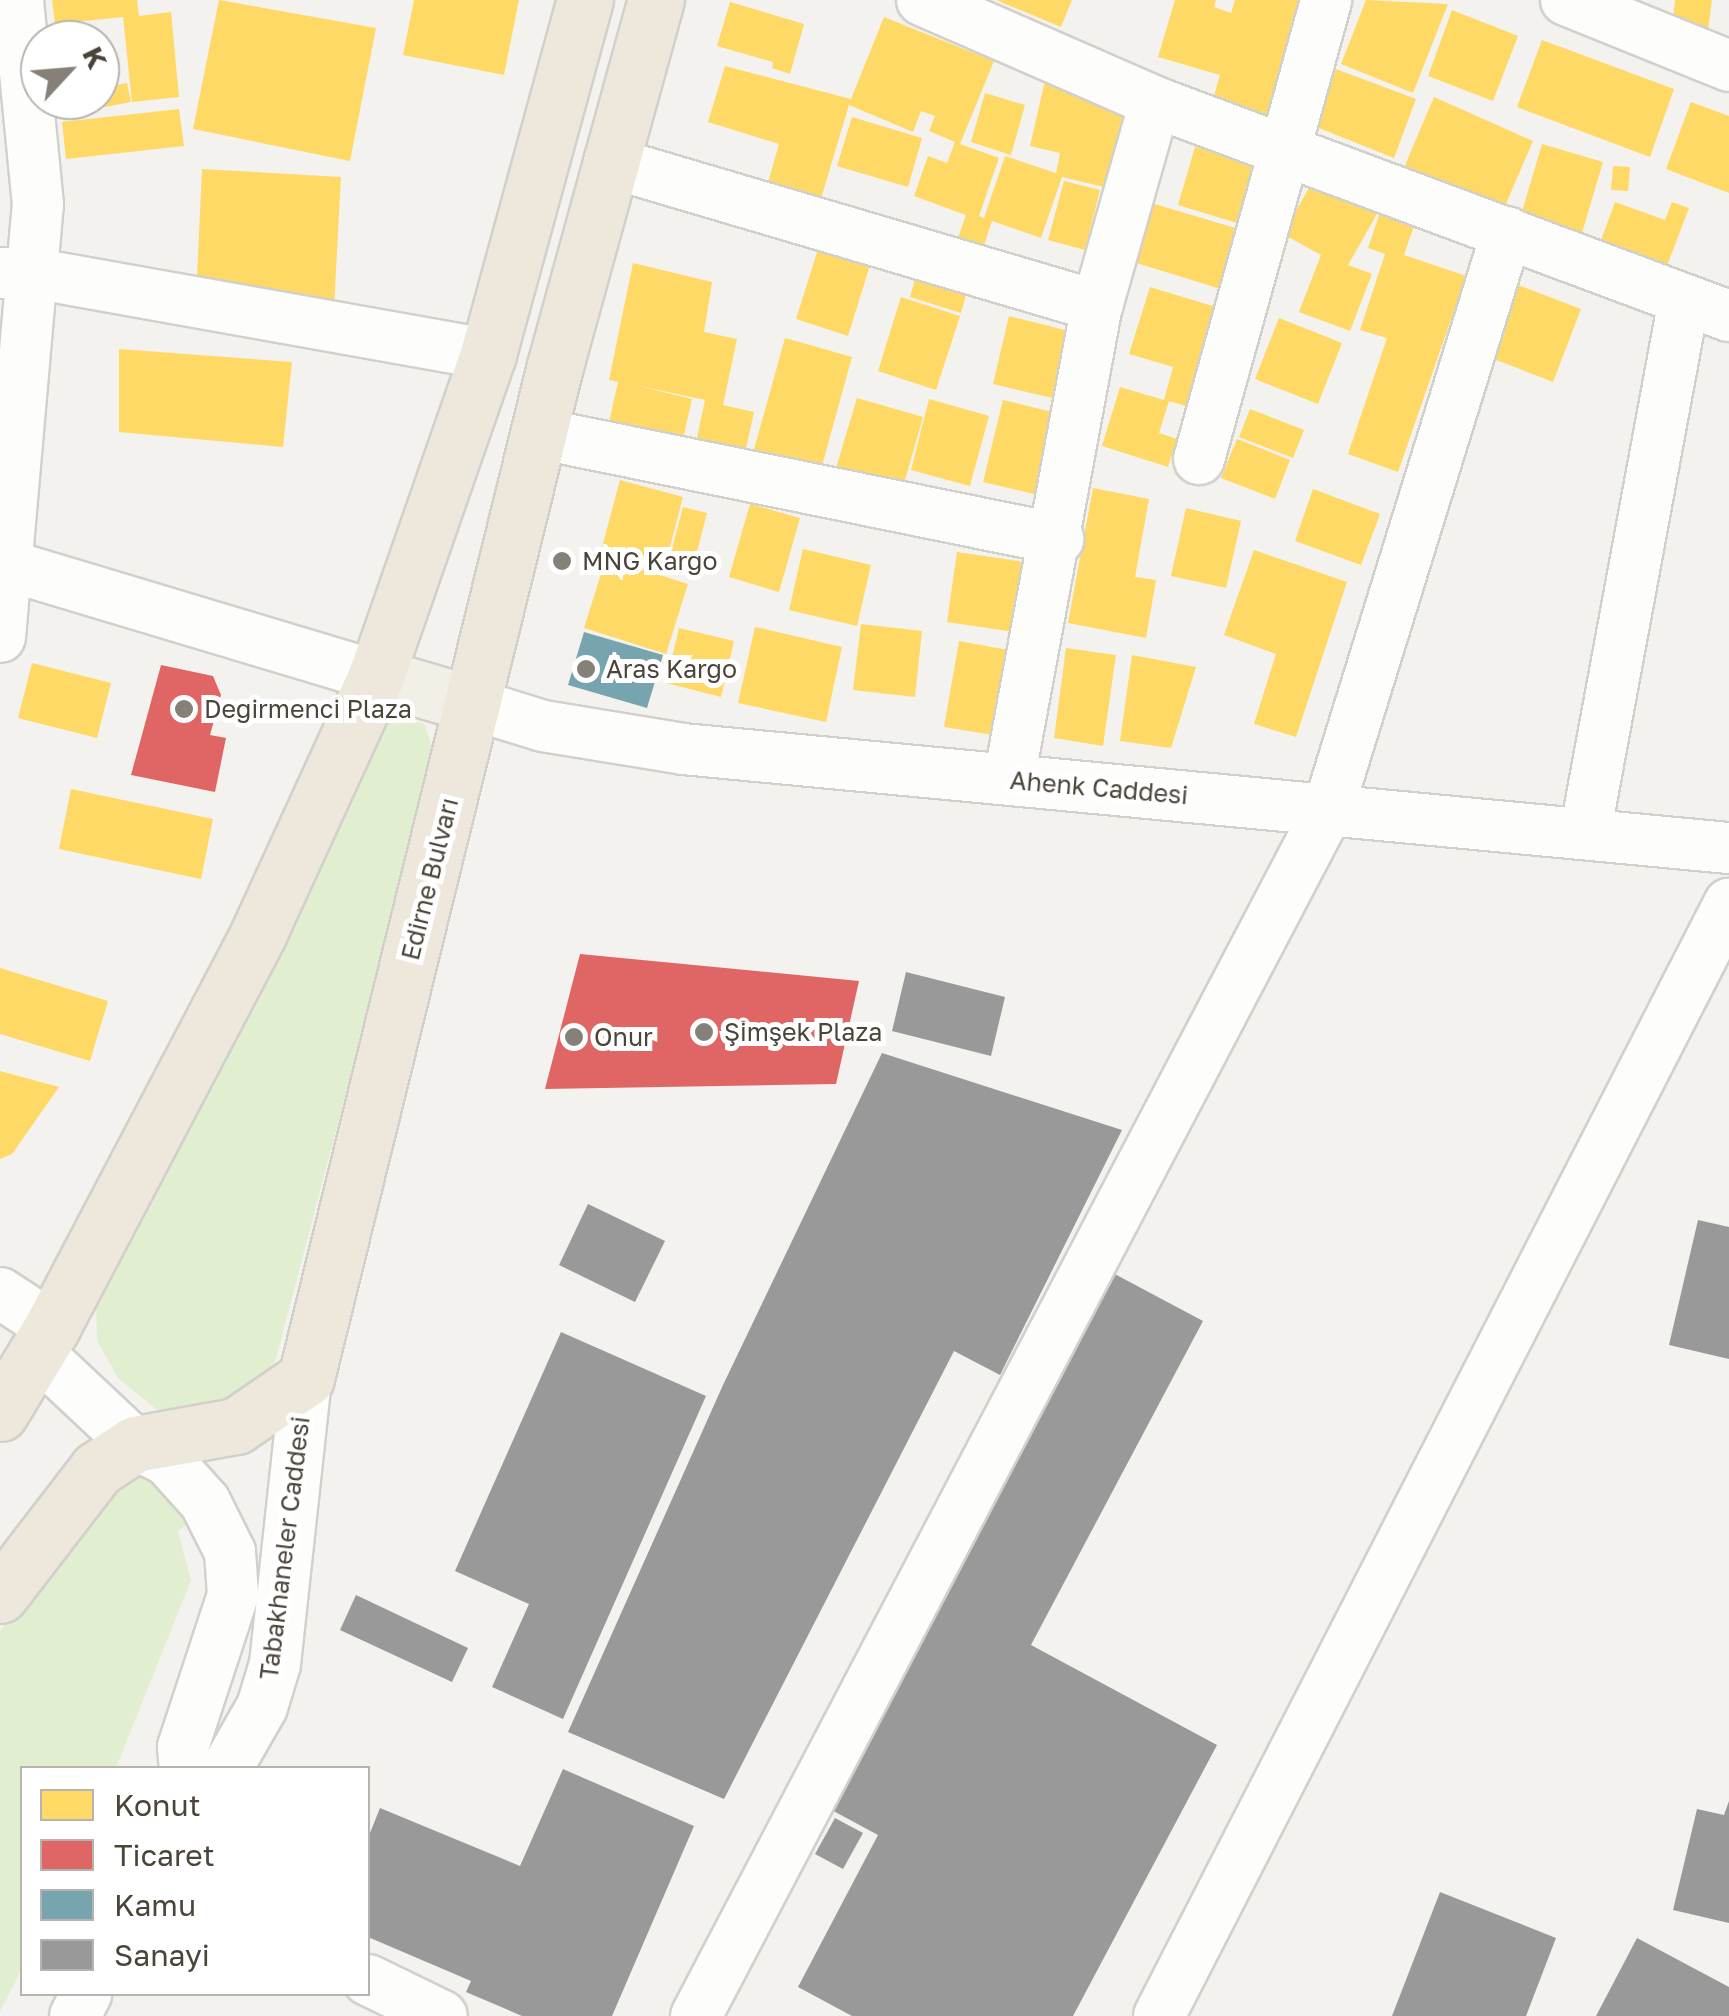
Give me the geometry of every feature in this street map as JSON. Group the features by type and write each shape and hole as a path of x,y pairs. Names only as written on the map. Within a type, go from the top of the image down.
{"highway":[{"path":"0,1412 45,1340 259,932 376,676 488,354 585,0"},
{"name":"Edirne Bulvarı","path":"306,1378 609,162 656,0"},
{"path":"0,1595 97,1469 135,1444 236,1426 306,1378"}],"main road":[{"path":"376,676 472,704"}],"street":[{"path":"0,637 16,273 38,205 18,0"},
{"path":"922,0 1154,102 1284,146 1707,308 1585,834"},
{"path":"1199,460 1326,0"},
{"path":"1566,0 1729,66"},
{"path":"1010,780 1058,539 1098,306 1154,102"},
{"path":"609,162 1098,306"},
{"path":"696,2016 1328,810 1507,232"},
{"path":"16,273 488,354"},
{"path":"542,434 1058,539"},
{"path":"3,562 376,676"},
{"name":"Ahenk Caddesi","path":"472,704 543,726 683,749 1729,848"},
{"path":"1159,2016 1729,904"},
{"path":"0,1294 135,1444 168,1460 192,1488 230,1552 264,1564 283,1560"},
{"name":"Tabakhaneler Caddesi","path":"227,1766 262,1706 275,1664 283,1560 306,1378"},
{"name":"Tabakhaneler Caddesi","path":"184,1766 183,1747 233,1594 230,1552"},
{"path":"370,1981 442,2016"}],"green space":[{"path":"384,713 424,724 435,754 273,1370 240,1396 203,1408 157,1410 118,1378 97,1340 96,1299"},
{"path":"117,1460 162,1486 188,1524 178,1531 191,1580 117,1766 20,1766 20,1972 0,2011 0,1631"}],"building: Konut":[{"path":"52,0 137,0 139,16 171,12 179,97 132,102 123,17 54,20"},
{"path":"219,0 376,28 350,161 193,129"},
{"path":"414,0 519,0 504,75 403,55"},
{"path":"996,0 1072,0 1061,27"},
{"path":"1175,0 1216,0 1214,7 1231,13 1235,0 1314,0 1276,129 1210,109 1220,75 1158,57"},
{"path":"1366,0 1448,4 1413,93 1341,64"},
{"path":"1675,0 1712,0 1708,31 1672,27"},
{"path":"730,2 804,24 790,74 772,68 773,62 717,46"},
{"path":"1452,10 1518,36 1493,101 1428,76"},
{"path":"884,17 994,61 960,144 999,158 979,216 984,218 1005,156 1056,173 1060,153 1030,146 1046,76 1129,95 1108,188 1062,177 1041,238 992,221 979,260 953,252 966,215 914,196 928,156 947,163 955,142 929,131 935,116 921,111 913,132 849,105 817,212 764,196 779,144 708,122 725,66 851,99"},
{"path":"1542,40 1674,89 1650,157 1517,107"},
{"path":"1336,69 1416,99 1394,158 1314,126"},
{"path":"127,83 131,102 120,104 120,84"},
{"path":"985,93 1025,105 1011,155 971,142"},
{"path":"1434,97 1533,141 1502,213 1403,170"},
{"path":"1691,102 1729,116 1729,193 1666,169"},
{"path":"179,109 184,146 66,159 62,122 120,120 120,116"},
{"path":"852,117 922,138 908,187 837,166"},
{"path":"1542,144 1603,162 1582,233 1521,215"},
{"path":"1195,147 1265,167 1247,226 1178,205"},
{"path":"1613,166 1630,167 1628,191 1611,190"},
{"path":"202,169 341,177 334,308 196,300"},
{"path":"1314,179 1377,214 1348,265 1372,274 1350,331 1299,312 1321,255 1283,234"},
{"path":"1064,181 1100,190 1085,250 1048,240"},
{"path":"1148,202 1242,230 1224,290 1130,261"},
{"path":"1615,202 1665,220 1672,202 1689,208 1660,284 1594,259"},
{"path":"1379,215 1414,226 1404,255 1466,276 1398,472 1348,454 1387,338 1360,330 1385,254 1368,248"},
{"path":"819,246 871,262 848,336 796,319"},
{"path":"633,263 712,282 704,332 737,339 723,405 754,412 742,467 693,456 705,400 635,385 692,399 679,457 605,440 618,382 609,380"},
{"path":"917,273 968,288 961,313 910,297"},
{"path":"1505,280 1581,309 1553,382 1478,353"},
{"path":"1150,287 1219,308 1189,407 1169,401 1159,433 1177,439 1168,467 1102,446 1120,387 1164,400 1173,367 1129,354"},
{"path":"901,297 960,316 936,390 878,371"},
{"path":"1009,316 1077,333 1061,400 993,384"},
{"path":"1279,318 1342,343 1318,404 1255,379"},
{"path":"785,338 852,357 820,473 753,453"},
{"path":"119,349 292,362 283,447 119,432"},
{"path":"857,398 923,417 900,498 833,478"},
{"path":"929,399 989,416 970,486 911,470"},
{"path":"1003,400 1057,413 1038,495 983,482"},
{"path":"1250,409 1304,430 1293,458 1239,437"},
{"path":"1237,439 1290,460 1275,499 1221,478"},
{"path":"620,480 683,497 666,562 601,551"},
{"path":"1093,488 1149,499 1135,577 1156,580 1146,638 1068,623"},
{"path":"1313,489 1380,514 1361,565 1295,541"},
{"path":"750,504 800,518 779,592 729,577"},
{"path":"683,507 707,513 693,567 669,560"},
{"path":"1186,508 1241,521 1226,588 1171,576"},
{"path":"803,549 871,565 857,626 789,610"},
{"path":"1254,550 1347,582 1296,737 1254,724 1276,654 1224,635"},
{"path":"957,552 1024,562 1014,632 947,622"},
{"path":"606,558 688,584 666,654 584,628"},
{"path":"861,624 922,631 915,697 853,690"},
{"path":"755,627 842,647 826,722 738,703"},
{"path":"679,628 734,641 721,697 666,683"},
{"path":"959,641 1008,650 993,735 944,727"},
{"path":"1066,648 1116,655 1103,746 1054,738"},
{"path":"1132,655 1196,667 1171,748 1120,741"},
{"path":"32,663 111,683 97,738 18,718"},
{"path":"71,789 213,819 201,879 59,849"},
{"path":"0,968 108,1001 90,1061 0,1034"},
{"path":"0,1071 59,1087 12,1154 0,1159"}],"building: Ticaret":[{"path":"161,665 213,676 221,695 210,735 226,738 215,792 131,775"},
{"name":"Şimşek Plaza","path":"580,954 859,981 836,1084 545,1089"}],"building: Kamu":[{"path":"584,632 663,655 647,708 568,685"}],"building: Sanayi":[{"path":"906,972 1005,997 991,1056 892,1031"},
{"path":"882,1053 1122,1130 1000,1375 954,1351 724,1799 568,1732 723,1385"},
{"path":"588,1204 665,1241 635,1302 559,1265"},
{"path":"1698,1220 1729,1227 1729,1359 1669,1345"},
{"path":"1111,1272 1203,1321 1031,1645 1217,1745 1073,2016 852,2016 798,1987 878,1835 826,1807"},
{"path":"561,1332 706,1396 563,1719 492,1687 529,1604 455,1571"},
{"path":"356,1595 468,1648 452,1682 340,1630"},
{"path":"563,1769 694,1826 612,2016 522,2016 466,1992 471,1981 370,1938 370,1833 380,1808 520,1866"},
{"path":"1729,1801 1729,1923 1673,1910 1697,1809 1724,1815"},
{"path":"835,1818 863,1833 843,1869 815,1854"},
{"path":"1440,1892 1556,1938 1526,2016 1392,2016"},
{"path":"1637,1938 1729,1987 1729,2016 1596,2016"}],"place":[{"name":"MNG Kargo","path":"562,561"},
{"name":"Aras Kargo","path":"586,669"},
{"name":"Değirmenci Plaza","path":"184,709"},
{"name":"Şimşek Plaza","path":"704,1032"},
{"name":"Onur","path":"574,1037"}]}
